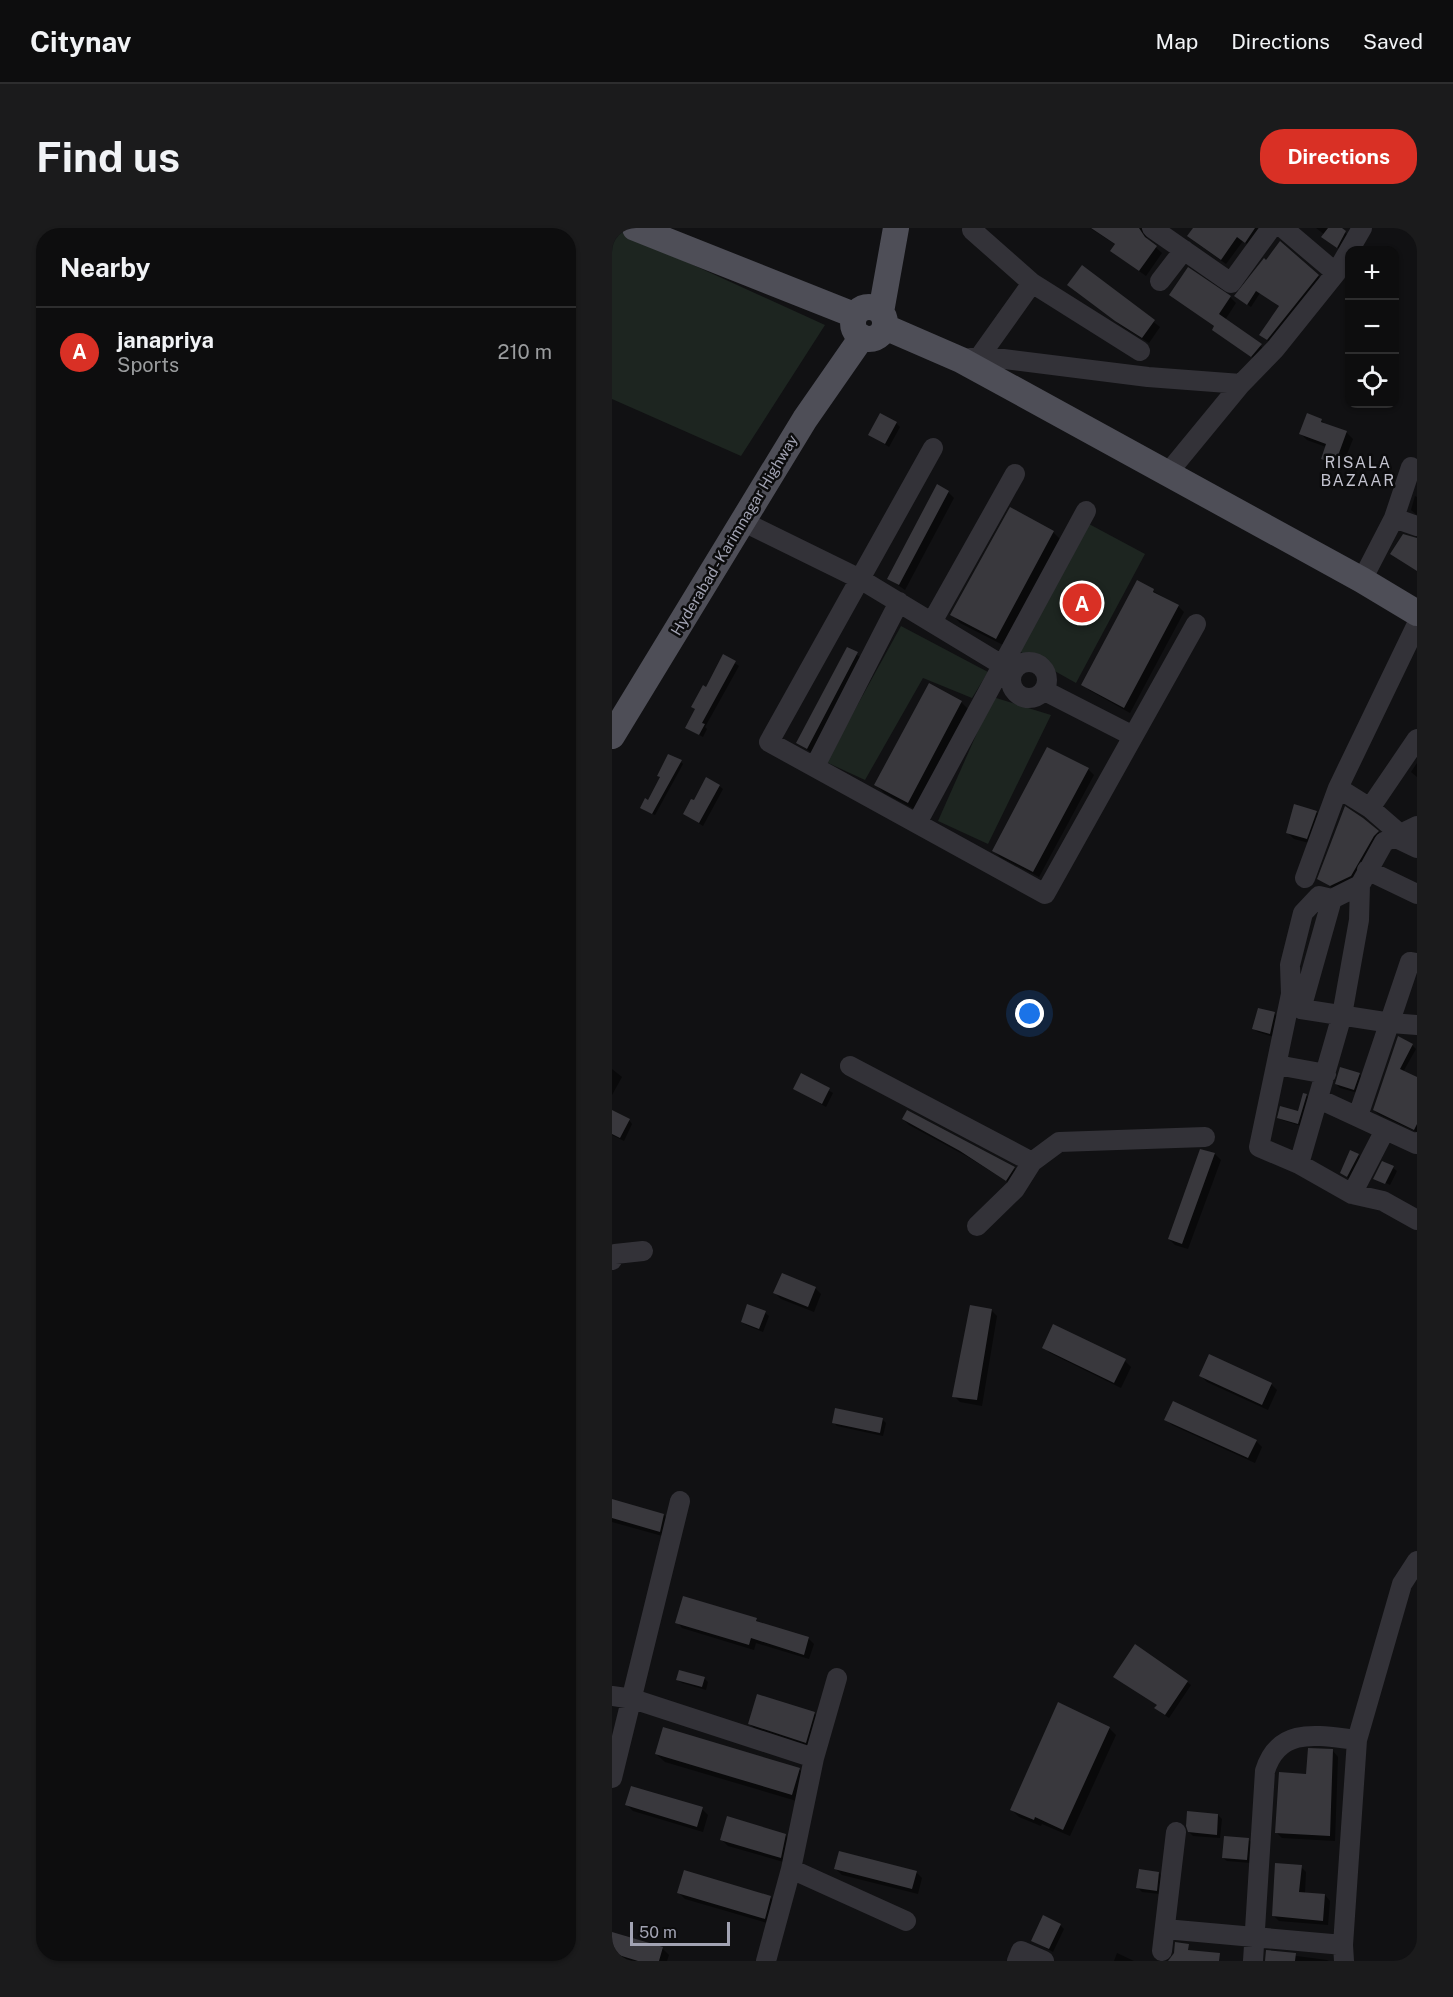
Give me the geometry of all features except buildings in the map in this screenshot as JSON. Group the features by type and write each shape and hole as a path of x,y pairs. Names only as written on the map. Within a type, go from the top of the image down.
{"main road":[{"path":"634,228 970,358 1167,474 1362,580 1417,613"},
{"name":"Hyderabad - Karimnagar Highway","path":"612,736 805,419 871,320 885,228"},
{"path":"871,320 896,228"}],"street":[{"path":"1152,228 1231,283 1271,228"},
{"path":"1283,228 1336,273"},
{"path":"1167,474 1240,384 1275,349 1336,273 1362,228"},
{"path":"972,230 1032,283 1140,351"},
{"path":"1160,281 1184,250"},
{"path":"970,358 1032,283"},
{"path":"970,358 1148,377 1240,384"},
{"path":"933,448 769,742 1045,894 1196,624"},
{"path":"1362,580 1394,518 1411,467"},
{"path":"932,622 1015,474"},
{"path":"917,823 1007,668 1086,512"},
{"path":"1394,518 1417,526"},
{"path":"742,521 860,579 1007,668 1010,684 1018,696 1032,698 1045,690"},
{"path":"814,766 899,602"},
{"path":"1305,878 1338,788 1417,624"},
{"path":"1007,668 1024,661 1039,663 1047,676 1045,690"},
{"path":"1045,690 1133,736"},
{"path":"1370,808 1417,739"},
{"path":"1338,788 1404,833 1417,848"},
{"path":"1299,1164 1342,1015 1359,920 1364,877 1384,842 1404,833"},
{"path":"1364,877 1417,894"},
{"path":"1364,877 1332,899 1301,1009 1417,1025"},
{"path":"1332,899 1319,896 1303,913 1290,965 1291,994 1259,1147 1299,1164 1352,1194 1383,1201 1417,1220"},
{"path":"1358,1116 1410,962 1417,963"},
{"path":"1277,1065 1326,1074"},
{"path":"850,1066 1032,1162"},
{"path":"1319,1099 1417,1144"},
{"path":"1352,1194 1385,1130"},
{"path":"977,1226 1015,1189 1032,1162 1059,1142 1204,1137"},
{"path":"613,1254 643,1251"},
{"path":"612,1778 680,1501"},
{"path":"1165,1929 1255,1937 1344,1953 1357,1740 1402,1584 1417,1561"},
{"path":"766,1961 791,1869 814,1758 837,1678"},
{"path":"612,1696 633,1699 814,1758"},
{"path":"1253,1961 1265,1771 1268,1760 1277,1748 1300,1736 1321,1735 1357,1740"},
{"path":"1162,1951 1176,1832"},
{"path":"791,1869 906,1921"},
{"path":"1017,1961 1022,1951 1044,1961"}],"shaded area":[{"path":"612,228 825,325 741,456 612,399"},
{"path":"1089,524 1145,554 1076,683 1019,651"},
{"path":"901,626 988,672 972,698 923,678 865,780 826,762"},
{"path":"993,697 1051,715 988,844 938,821"}],"place":[{"name":"janapriya","path":"1082,603"}],"district":[{"name":"RISALA BAZAAR","path":"1358,471"}]}
